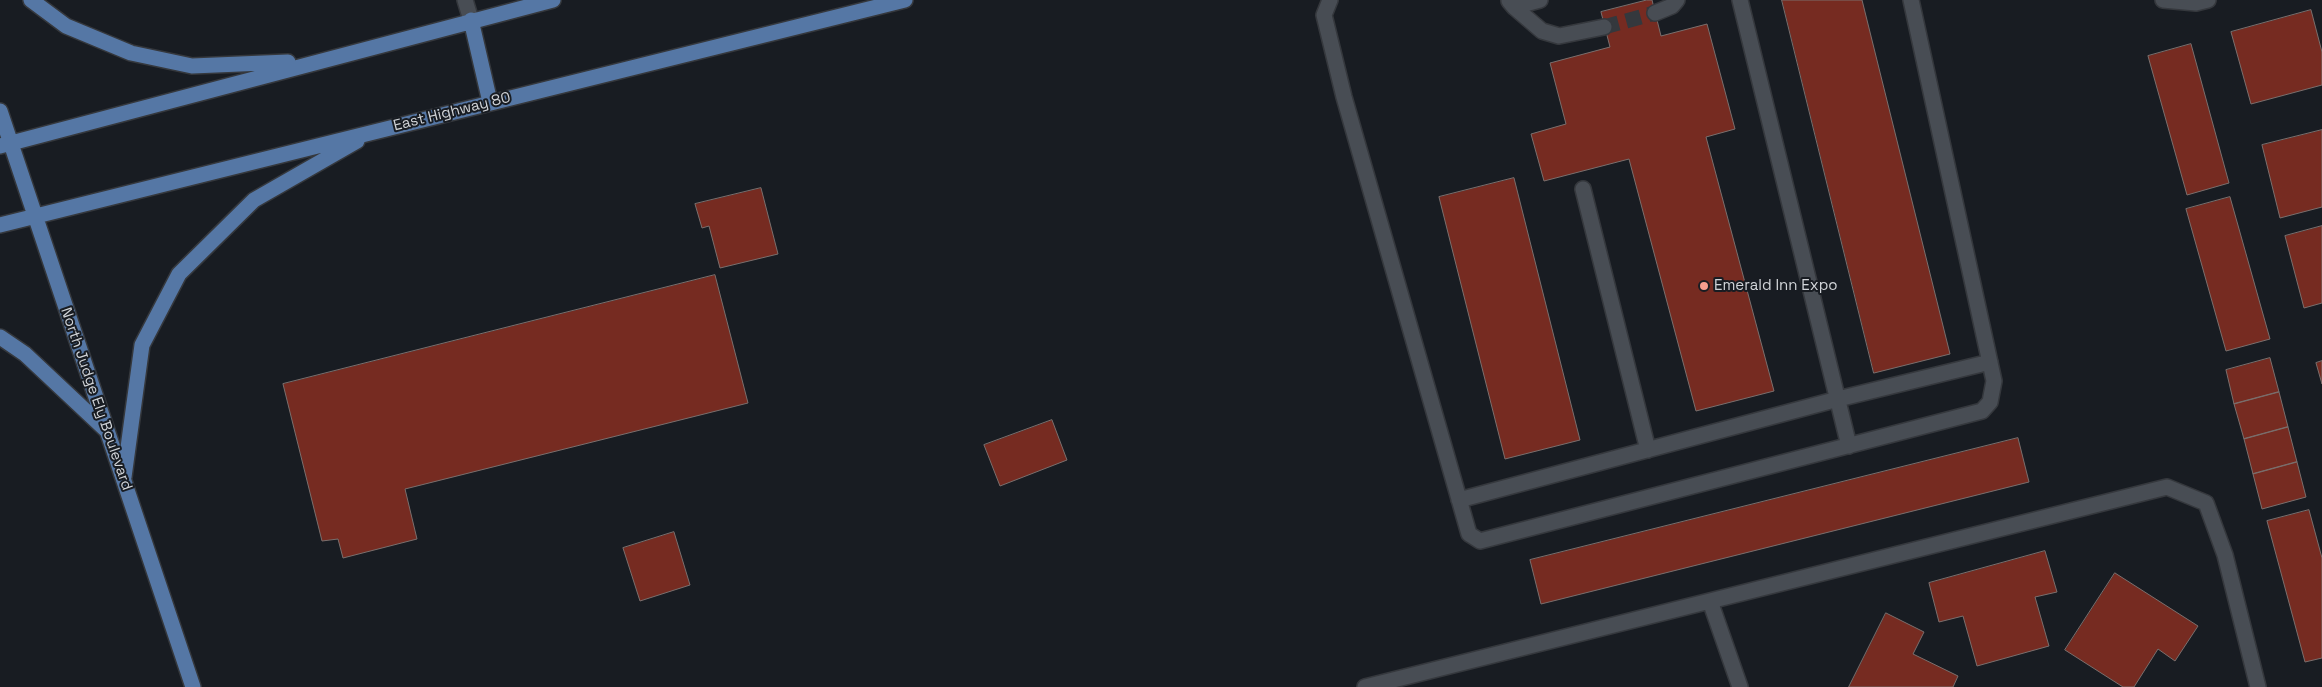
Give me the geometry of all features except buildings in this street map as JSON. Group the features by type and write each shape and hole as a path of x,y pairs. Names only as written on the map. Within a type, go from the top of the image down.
{"main road":[{"path":"31,0 66,26 131,53 192,66 317,61"},
{"path":"5,144 553,0"},
{"name":"East Highway 80","path":"0,225 905,0"},
{"path":"471,20 490,102"},
{"name":"North Judge Ely Boulevard","path":"0,111 5,144 35,216 193,687"},
{"path":"124,481 142,345 179,274 254,200 374,131"},
{"path":"0,337 25,354 107,432"}],"lane":[{"path":"466,0 471,20"},
{"path":"1330,0 1324,15 1344,97 1469,534 1480,541 1982,411 1990,402 1994,381 1911,0"},
{"path":"1511,3 1540,0"},
{"path":"1655,13 1672,6 1677,0"},
{"path":"1740,0 1850,446"},
{"path":"2163,0 2196,3 2208,0"},
{"path":"1511,3 1542,31 1559,36 1604,27"},
{"path":"1584,188 1648,450"},
{"path":"1459,500 1838,399 1990,362"},
{"path":"1365,687 2167,487 2206,503 2225,555 2258,687"},
{"path":"1710,601 1740,687"}],"tunnel":[{"path":"1604,27 1655,13"}],"place":[{"name":"Emerald Inn Expo","path":"1704,286"}]}
